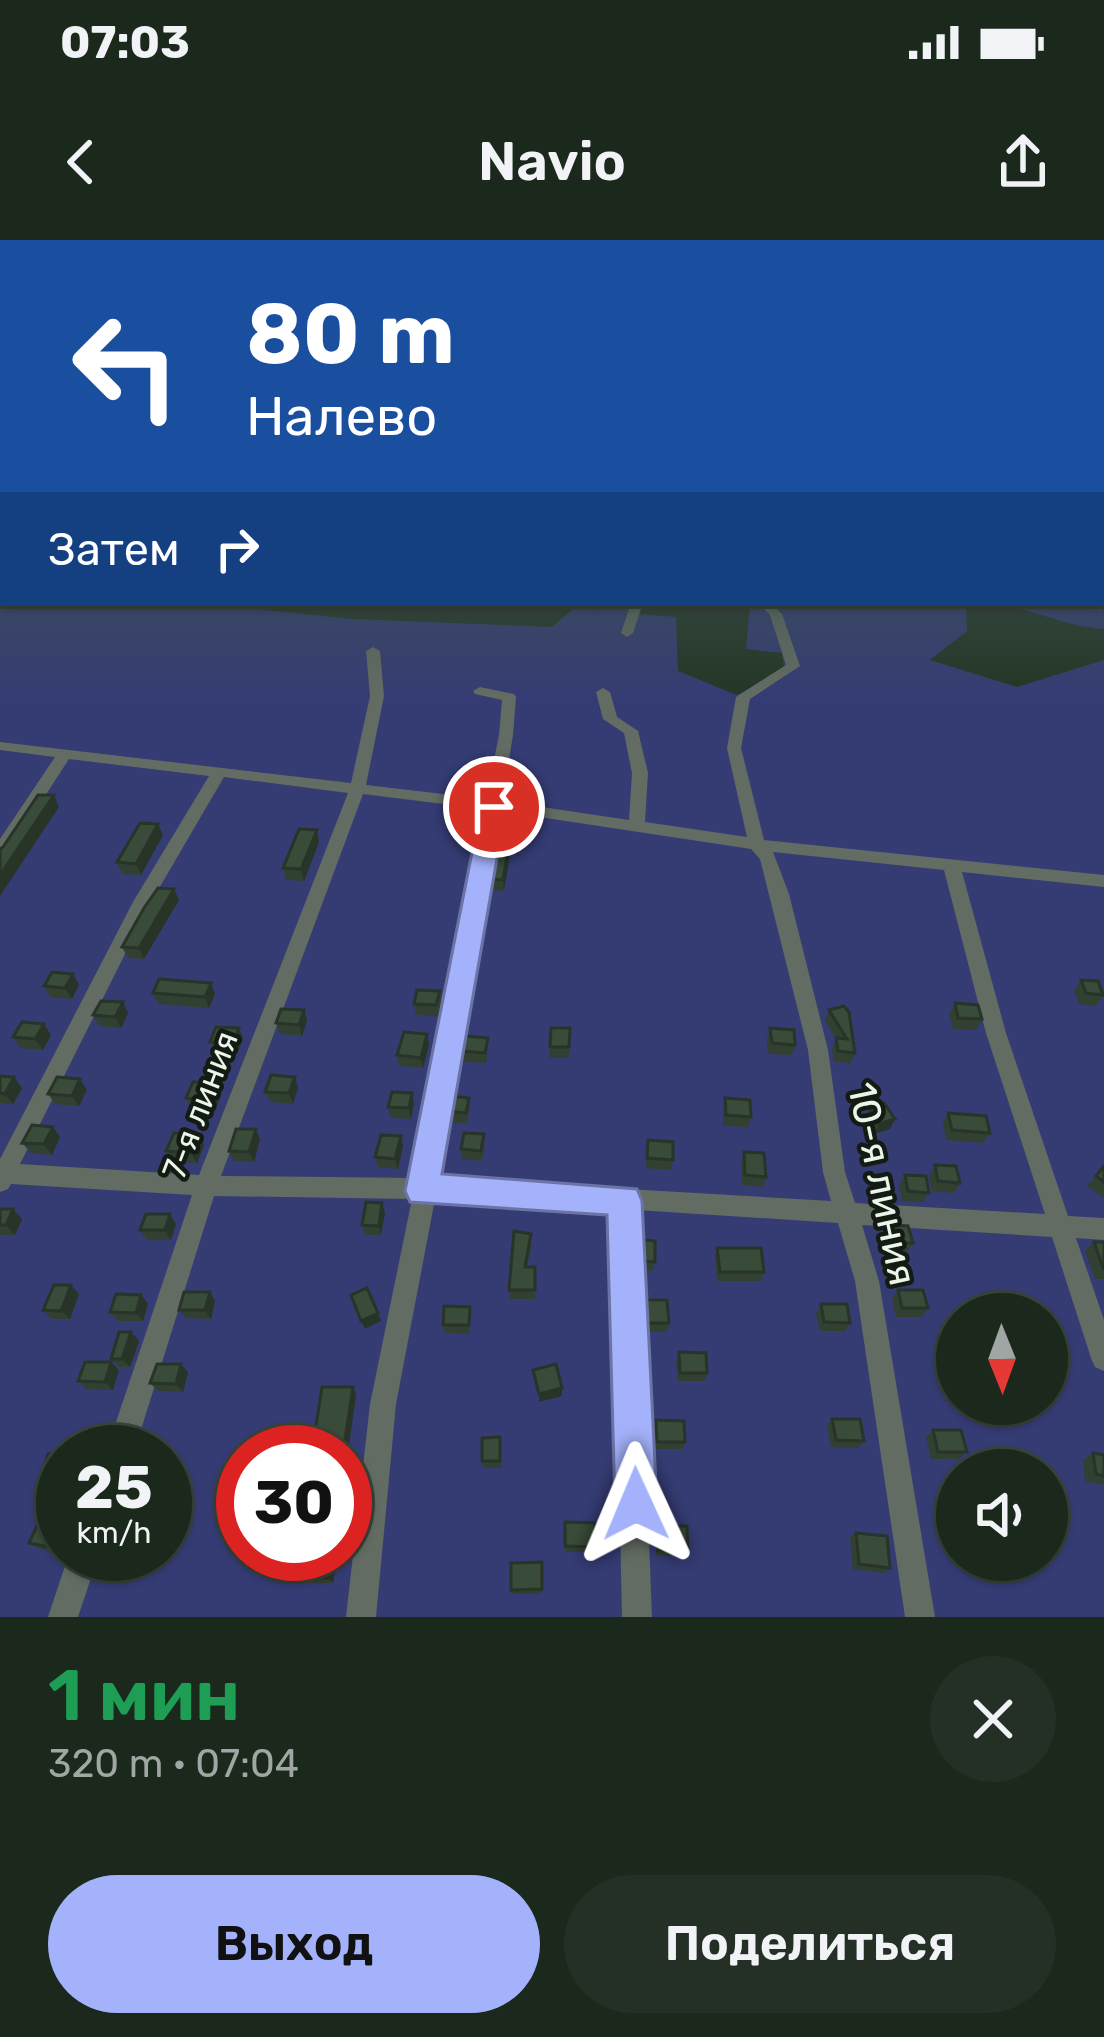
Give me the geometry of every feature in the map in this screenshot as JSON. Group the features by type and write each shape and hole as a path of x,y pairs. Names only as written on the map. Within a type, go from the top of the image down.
{"street":[{"path":"627,633 636,606"},
{"name":"10-я линия","path":"767,606 776,614 793,666 742,697 734,748 758,845 780,894 818,1050 834,1172 867,1281 920,1617"},
{"name":"7-я линия","path":"129,1425 206,1186 358,788 377,696 373,651"},
{"path":"361,1617 383,1404 494,807 508,697 480,691"},
{"path":"603,692 610,718 631,731 640,773 637,825"},
{"path":"0,746 358,788 758,845 1104,880"},
{"path":"0,852 63,757"},
{"path":"218,774 150,887 2,1176 206,1186 465,1189 1104,1229"},
{"path":"952,868 996,1034 1104,1358"},
{"path":"624,1201 637,1617"},
{"path":"63,1617 75,1581"}],"shaded area":[{"path":"0,606 225,606 353,619 552,627 574,608 639,606 638,614 676,617 678,671 737,695 784,668 782,653 746,649 750,606 966,606 967,631 930,660 1017,687 1104,660 1104,1617 0,1617"},
{"path":"1006,606 1103,606 1104,629 1075,625"}],"building":[{"path":"38,795 54,795 0,875 0,849"},
{"path":"140,823 158,824 136,864 117,862"},
{"path":"299,829 317,830 301,869 283,868"},
{"path":"497,836 510,836 503,880 490,879"},
{"path":"158,888 174,889 139,948 122,947 144,908"},
{"path":"52,972 73,974 65,988 44,986"},
{"path":"159,979 211,983 205,997 153,993"},
{"path":"1081,980 1098,981 1103,995 1086,993"},
{"path":"417,990 440,991 436,1005 414,1004"},
{"path":"101,1001 123,1002 115,1017 93,1015"},
{"path":"955,1003 978,1005 982,1019 958,1018"},
{"path":"844,1006 855,1053 838,1051 836,1038 847,1039 829,1010"},
{"path":"281,1009 304,1010 299,1025 276,1023"},
{"path":"22,1022 44,1024 35,1039 13,1037"},
{"path":"216,1027 239,1028 233,1043 210,1042"},
{"path":"551,1028 570,1028 569,1047 550,1047"},
{"path":"770,1028 794,1030 795,1045 772,1043"},
{"path":"404,1032 427,1034 421,1058 397,1055"},
{"path":"464,1036 488,1038 485,1053 461,1051"},
{"path":"271,1075 295,1077 289,1093 265,1092"},
{"path":"0,1076 14,1077 5,1094 0,1093"},
{"path":"57,1077 80,1079 72,1096 48,1094"},
{"path":"193,1082 217,1084 210,1100 186,1098"},
{"path":"392,1092 412,1093 409,1108 388,1107"},
{"path":"450,1096 469,1098 466,1113 448,1111"},
{"path":"725,1098 750,1100 751,1117 726,1115"},
{"path":"884,1103 895,1119 879,1124 869,1108"},
{"path":"948,1113 986,1116 990,1133 952,1130"},
{"path":"32,1125 53,1127 44,1144 22,1143"},
{"path":"236,1129 256,1129 249,1152 229,1151"},
{"path":"174,1133 198,1135 191,1153 166,1151"},
{"path":"464,1133 484,1134 481,1151 461,1149"},
{"path":"381,1135 401,1136 395,1159 375,1157"},
{"path":"648,1140 673,1142 673,1160 647,1158"},
{"path":"744,1152 764,1153 766,1177 745,1175"},
{"path":"935,1165 956,1166 960,1183 938,1181"},
{"path":"905,1175 926,1176 929,1193 908,1191"},
{"path":"366,1202 382,1203 379,1226 362,1225"},
{"path":"0,1209 13,1209 6,1225 0,1225"},
{"path":"146,1214 170,1214 165,1230 140,1230"},
{"path":"892,1225 908,1226 913,1243 896,1243"},
{"path":"514,1231 531,1234 525,1267 535,1267 535,1290 509,1290"},
{"path":"644,1240 655,1241 655,1262 644,1261"},
{"path":"1094,1242 1104,1242 1104,1270"},
{"path":"717,1248 761,1248 764,1272 720,1272"},
{"path":"54,1285 71,1285 61,1311 43,1310"},
{"path":"367,1288 378,1313 361,1321 351,1295"},
{"path":"898,1290 923,1290 928,1308 902,1308"},
{"path":"184,1292 210,1292 205,1310 179,1310"},
{"path":"116,1294 141,1295 136,1313 110,1312"},
{"path":"646,1300 667,1300 669,1323 647,1323"},
{"path":"821,1304 847,1304 850,1323 824,1322"},
{"path":"444,1306 470,1307 469,1325 443,1325"},
{"path":"119,1332 131,1332 122,1359 111,1359"},
{"path":"679,1352 706,1353 707,1373 680,1373"},
{"path":"85,1362 111,1362 105,1382 78,1381"},
{"path":"157,1364 181,1364 176,1384 150,1383"},
{"path":"556,1364 562,1388 539,1394 533,1370"},
{"path":"322,1387 353,1387 347,1425 316,1425"},
{"path":"832,1419 860,1419 864,1441 836,1440"},
{"path":"656,1420 684,1421 685,1442 657,1442"},
{"path":"933,1430 961,1430 966,1449 937,1449"},
{"path":"500,1437 500,1461 482,1461 482,1438"},
{"path":"1093,1453 1104,1455 1104,1476 1096,1474"},
{"path":"565,1522 595,1523 595,1547 565,1546"},
{"path":"657,1526 687,1526 688,1551 658,1550"},
{"path":"856,1533 887,1536 890,1568 859,1564"},
{"path":"542,1562 542,1589 511,1590 511,1563"}],"route":[{"path":"494,807 438,1098 431,1163 422,1191 465,1189 624,1201 636,1504"}]}
